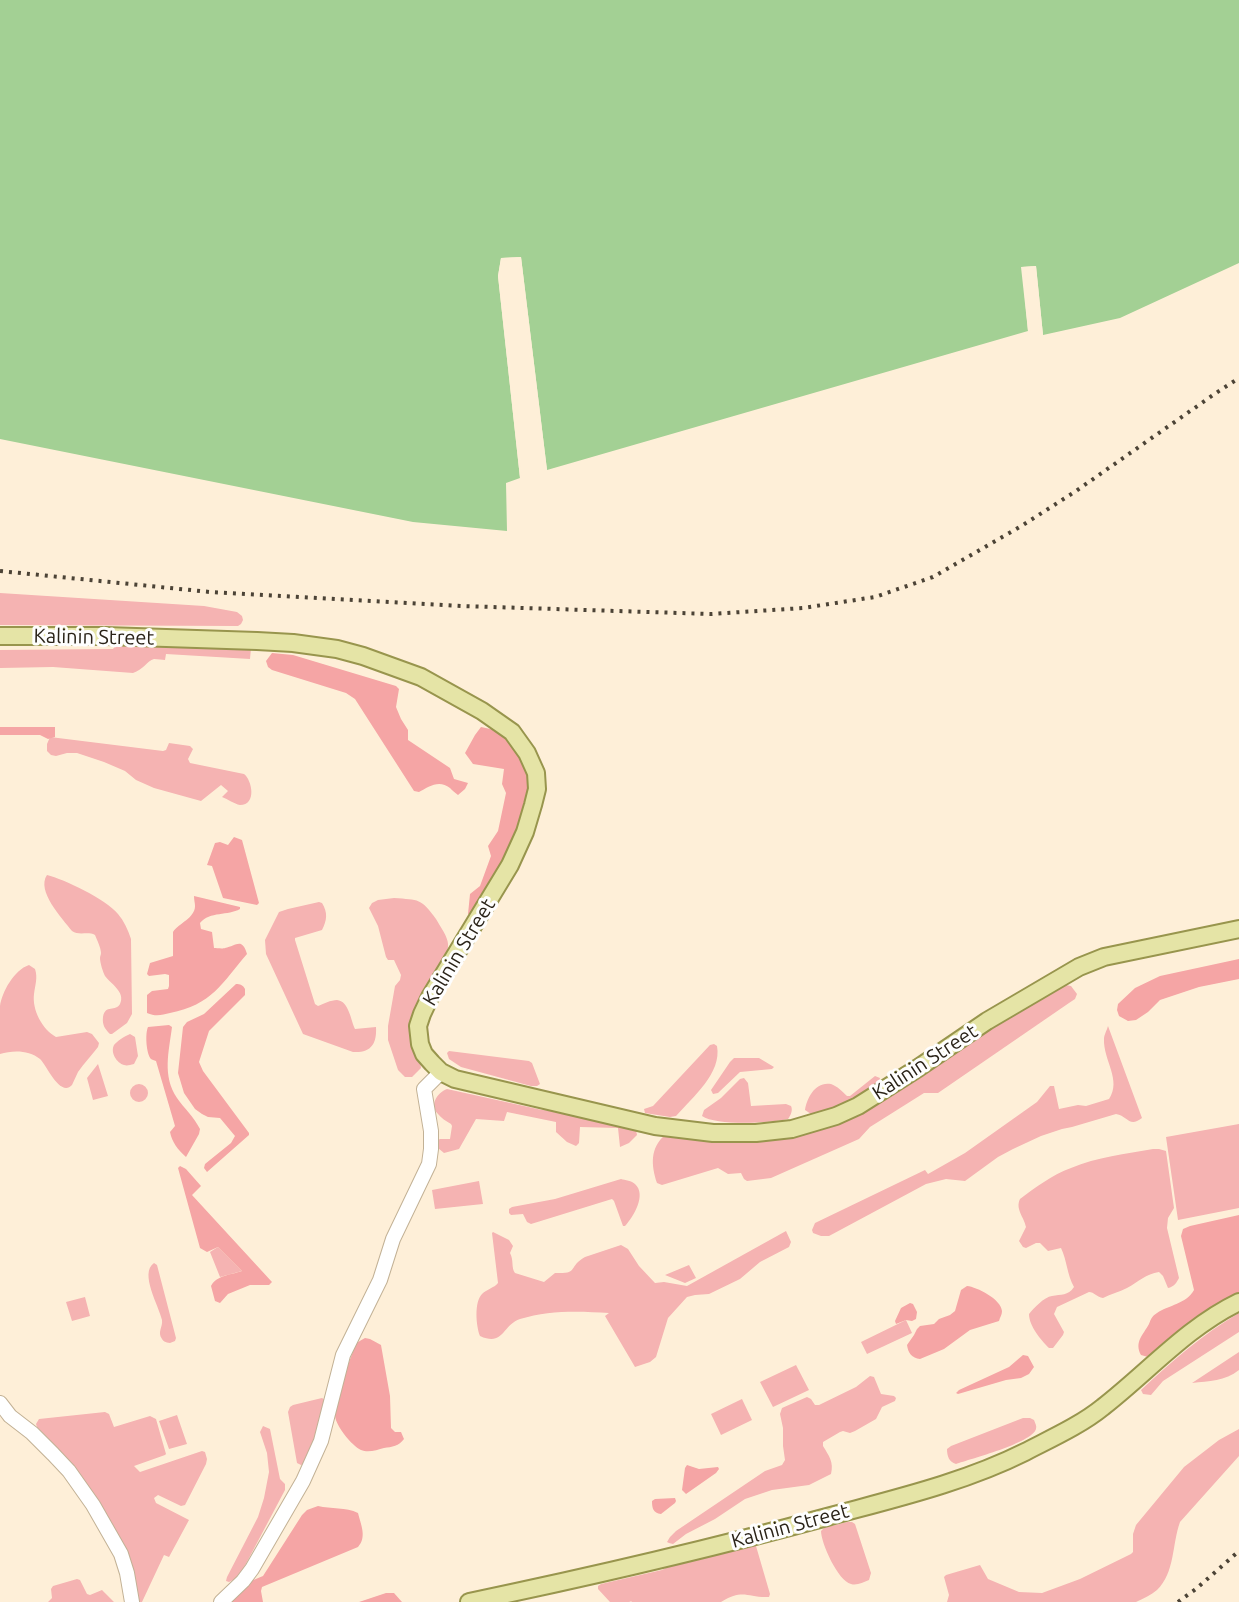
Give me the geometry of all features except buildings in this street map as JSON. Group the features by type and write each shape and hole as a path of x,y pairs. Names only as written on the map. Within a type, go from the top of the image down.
{"main road":[{"name":"Kalinin Street","path":"0,636 106,636 257,641 337,649 421,677 482,711 512,732 527,753 536,773 537,789 525,832 498,886 430,998 418,1026 420,1044 424,1054 441,1072 455,1079 495,1089 656,1126 713,1133 756,1133 792,1129 836,1116 858,1106 987,1021 1079,967 1104,957 1239,929"},
{"name":"Kalinin Street","path":"470,1602 574,1580 794,1526 956,1480 990,1468 1025,1452 1102,1408 1213,1316 1239,1302"}],"street":[{"path":"221,1602 252,1569 303,1481 321,1441 343,1355 380,1280 393,1239 429,1164 431,1131 424,1089 441,1072"},
{"path":"0,1404 5,1415 32,1432 69,1471 93,1504 121,1554 132,1602"}],"shaded area":[{"path":"0,0 1239,0 1239,263 1120,318 1043,335 1036,266 1022,267 1028,331 547,470 521,257 501,258 498,276 520,478 506,483 507,531 413,522 0,439"},
{"path":"0,593 204,606 237,612 243,620 238,626 0,625"},
{"path":"119,641 251,648 250,659 166,654 165,660 154,659 133,673 53,667 0,668 0,650 113,649"},
{"path":"272,653 293,655 396,686 399,689 396,707 408,730 408,740 450,768 454,779 468,783 465,789 458,795 446,785 438,784 419,792 414,791 355,699 346,693 272,670 266,661"},
{"path":"0,727 55,727 55,737 48,739 40,735 0,735"},
{"path":"481,727 495,730 508,738 530,773 530,787 519,830 504,862 470,915 468,914 470,894 480,886 491,856 488,846 498,831 506,793 502,784 504,769 473,764 465,753"},
{"path":"50,737 163,751 169,743 190,746 193,749 188,759 190,763 244,774 251,786 251,797 245,804 236,804 222,797 228,791 221,785 201,801 154,788 136,780 125,771 77,753 51,755 47,751"},
{"path":"234,837 242,840 259,903 257,905 223,898 212,866 207,865 215,843 228,845"},
{"path":"47,875 74,885 105,903 118,914 129,932 132,1014 127,1023 112,1034 104,1027 103,1017 108,1009 116,1008 120,1004 121,996 104,974 95,935 72,931 47,896 45,881"},
{"path":"194,896 240,907 235,911 204,919 200,923 201,929 212,932 214,948 241,944 247,954 215,991 196,1004 162,1015 147,1013 147,995 152,991 168,989 169,986 169,975 149,976 147,974 150,963 173,956 173,932 192,914 195,906"},
{"path":"394,898 419,901 427,907 448,941 444,960 411,1024 411,1041 421,1068 412,1077 405,1077 398,1070 388,1040 395,986 401,975 394,960 388,960 386,957 378,926 369,908 378,900"},
{"path":"322,903 326,913 322,930 295,938 295,940 315,1004 318,1006 332,1001 341,1001 347,1008 355,1029 376,1027 374,1043 364,1051 353,1052 303,1034 266,954 265,940 279,912"},
{"path":"1239,959 1239,979 1199,987 1160,1000 1136,1020 1128,1021 1119,1016 1118,1004 1135,988 1160,976"},
{"path":"29,965 36,972 35,1006 46,1029 56,1037 87,1032 92,1034 99,1043 78,1072 72,1085 67,1088 58,1084 36,1056 21,1052 0,1054 1,1000 14,976"},
{"path":"236,984 245,989 245,995 209,1031 199,1062 249,1135 207,1172 204,1168 205,1164 231,1143 235,1136 220,1118 208,1117 195,1109 184,1093 178,1073 183,1027 187,1022 204,1014"},
{"path":"1066,985 1071,986 1077,994 1075,999 938,1093 924,1093 870,1127 859,1139 771,1178 747,1181 741,1173 728,1174 718,1168 662,1185 657,1183 654,1151 665,1135 792,1137"},
{"path":"169,1025 172,1027 168,1054 169,1081 177,1098 200,1129 186,1157 180,1152 171,1136 170,1132 175,1126 156,1061 151,1059 147,1048 148,1027"},
{"path":"1108,1026 1142,1118 1138,1121 1131,1122 1116,1114 1041,1136 998,1157 965,1181 946,1179 926,1184 829,1236 813,1233 815,1223 925,1170 928,1174 965,1153 1037,1102 1050,1086 1054,1086 1059,1109 1078,1105 1086,1106 1109,1099 1114,1085 1104,1047 1104,1037"},
{"path":"130,1034 135,1037 138,1056 134,1064 125,1065 117,1060 113,1048 117,1042"},
{"path":"710,1045 717,1046 717,1056 711,1075 676,1116 645,1113 644,1109 653,1106"},
{"path":"449,1051 529,1061 532,1063 540,1084 531,1086 461,1067 449,1059 447,1053"},
{"path":"734,1058 759,1058 774,1067 740,1072 718,1093 713,1094 711,1090"},
{"path":"98,1064 108,1096 93,1100 87,1078"},
{"path":"875,1076 880,1078 879,1082 846,1101 811,1114 805,1110 810,1095 821,1085 831,1084 850,1096"},
{"path":"744,1078 748,1083 751,1106 786,1104 792,1109 788,1119 769,1122 731,1122 702,1116 704,1110"},
{"path":"135,1084 143,1084 148,1089 146,1100 135,1102 130,1097 130,1089"},
{"path":"447,1089 542,1110 560,1111 636,1130 637,1135 629,1143 620,1147 618,1128 580,1127 579,1143 576,1146 567,1142 556,1132 556,1122 507,1112 504,1121 476,1119 459,1149 444,1153 438,1148 438,1140 450,1139 452,1126 435,1111 434,1103 437,1096"},
{"path":"1239,1124 1239,1208 1178,1220 1166,1137"},
{"path":"1153,1149 1166,1151 1174,1208 1168,1218 1167,1228 1178,1280 1168,1288 1163,1276 1159,1272 1154,1273 1103,1298 1089,1292 1057,1307 1054,1314 1064,1332 1053,1348 1049,1348 1033,1328 1029,1314 1046,1298 1067,1293 1074,1287 1061,1248 1048,1251 1040,1243 1036,1243 1026,1248 1019,1241 1026,1227 1019,1210 1020,1199 1051,1178 1081,1164"},
{"path":"180,1166 186,1169 201,1186 192,1195 272,1282 269,1285 250,1285 228,1294 220,1303 215,1301 211,1286 214,1282 221,1277 242,1271 218,1247 207,1252 200,1248 178,1168"},
{"path":"621,1179 635,1184 640,1194 635,1212 625,1226 623,1226 612,1199 531,1224 527,1222 523,1214 511,1215 509,1213 512,1207 555,1199"},
{"path":"479,1181 483,1204 435,1209 432,1190"},
{"path":"1239,1215 1239,1294 1148,1357 1141,1355 1139,1342 1153,1316 1187,1298 1194,1290 1181,1236 1183,1229"},
{"path":"786,1231 791,1242 789,1247 760,1262 740,1279 709,1294 687,1297 668,1318 656,1357 650,1362 635,1367 605,1316 609,1313 542,1314 514,1322 494,1339 480,1336 477,1320 479,1298 498,1283 493,1232 509,1240 513,1246 510,1253 515,1273 544,1282 555,1273 571,1271 585,1257 621,1245 628,1249 639,1266 655,1283 664,1282 687,1286"},
{"path":"218,1247 242,1271 220,1277 210,1252"},
{"path":"154,1263 157,1265 176,1338 170,1343 164,1341 161,1336 162,1320 149,1282 148,1274"},
{"path":"689,1265 696,1278 685,1283 665,1275"},
{"path":"967,1286 982,1291 998,1302 1002,1311 999,1321 970,1330 944,1349 920,1359 909,1353 907,1345 917,1329 920,1326 934,1324 955,1311 961,1290"},
{"path":"85,1297 90,1316 72,1321 66,1302"},
{"path":"910,1303 917,1312 916,1319 896,1324 895,1321 901,1308"},
{"path":"1239,1313 1239,1332 1163,1381 1151,1395 1143,1394 1141,1390 1176,1358"},
{"path":"906,1320 912,1333 867,1354 861,1342"},
{"path":"365,1338 381,1345 390,1396 391,1428 395,1432 401,1432 404,1439 395,1446 370,1451 357,1448 340,1429 335,1418 351,1356 357,1343"},
{"path":"1239,1352 1239,1370 1234,1374 1217,1380 1192,1383"},
{"path":"1023,1355 1028,1356 1034,1367 1029,1374 1021,1378 956,1393 1009,1367"},
{"path":"796,1365 809,1390 773,1407 760,1382"},
{"path":"870,1376 874,1377 881,1394 894,1396 895,1401 882,1407 876,1419 855,1431 840,1432 823,1442 831,1463 831,1474 809,1485 772,1490 745,1499 673,1544 667,1542 676,1531 765,1471 782,1465 785,1460 780,1414 782,1408 807,1397 815,1405 819,1405 856,1387"},
{"path":"322,1398 327,1401 316,1440 304,1464 301,1465 297,1463 288,1412 293,1405"},
{"path":"742,1399 752,1420 721,1435 711,1414"},
{"path":"105,1412 109,1414 114,1427 150,1416 156,1419 166,1454 134,1466 140,1472 202,1451 205,1452 207,1459 185,1505 181,1506 158,1495 154,1498 156,1503 189,1520 169,1557 164,1555 142,1602 138,1602 131,1564 118,1533 86,1484 36,1424 39,1419"},
{"path":"177,1415 187,1444 169,1449 159,1421"},
{"path":"1023,1418 1034,1420 1036,1429 1024,1440 1013,1445 956,1464 947,1454 947,1449 951,1446"},
{"path":"263,1426 270,1429 280,1479 285,1484 285,1490 240,1575 229,1582 226,1581 227,1577 258,1517 264,1498 269,1472 267,1453 260,1432"},
{"path":"1239,1429 1239,1456 1180,1522 1167,1575 1163,1583 1150,1595 1136,1602 947,1602 949,1595 944,1577 980,1565 988,1579 1019,1592 1042,1593 1080,1579 1131,1554 1136,1525 1184,1467 1219,1440"},
{"path":"687,1465 699,1469 718,1467 719,1469 686,1494 682,1490"},
{"path":"675,1498 675,1503 661,1514 656,1513 652,1506 652,1501 655,1499"},
{"path":"318,1506 358,1513 363,1535 358,1547 262,1587 263,1602 230,1602 251,1581 263,1576 302,1515 307,1510"},
{"path":"847,1522 855,1524 871,1573 869,1580 856,1584 846,1581 836,1569 827,1552 821,1531 824,1528"},
{"path":"753,1543 756,1546 769,1597 735,1595 721,1602 610,1602 598,1589 601,1584 662,1570 678,1561"},
{"path":"80,1580 87,1594 102,1590 114,1602 48,1602 52,1598 53,1586"},
{"path":"386,1593 394,1593 402,1602 359,1602"}],"pier":[{"path":"521,257 547,470 544,471 518,260 503,261 501,276 522,477 520,478 498,276 501,258"},
{"path":"1036,266 1043,335 1040,336 1033,269 1025,270 1031,331 1028,331 1021,267"}],"railway":[{"path":"0,571 210,592 461,606 711,614 803,608 875,597 933,577 1023,525 1239,378"},
{"path":"1178,1602 1239,1551"}]}
